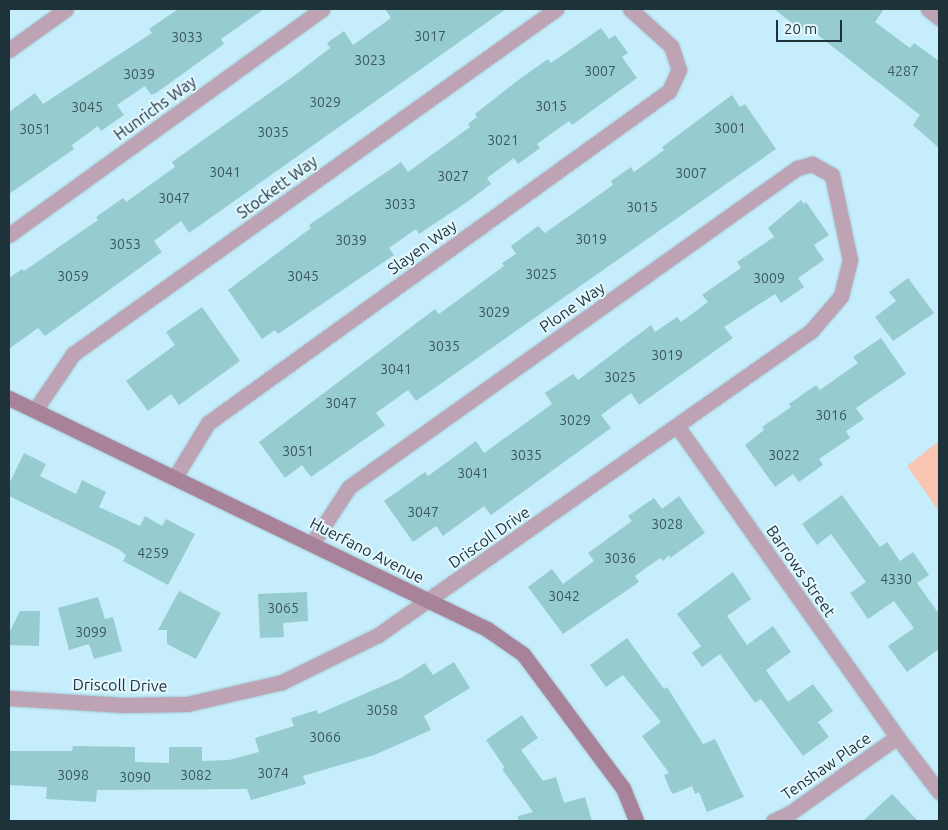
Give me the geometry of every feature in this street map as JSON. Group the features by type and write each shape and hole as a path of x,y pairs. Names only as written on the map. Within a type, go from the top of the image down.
{"street":[{"path":"9,50 66,9"},
{"name":"Hunrichs Way","path":"9,235 322,9"},
{"name":"Stockett Way","path":"35,410 73,354 556,9"},
{"name":"Slayen Way","path":"175,477 208,423 669,91 679,70 671,46 630,9"},
{"path":"928,9 939,18"},
{"name":"Plone Way","path":"313,542 349,487 797,168 812,164 832,175 844,225"},
{"name":"Driscoll Drive","path":"9,698 124,705 187,704 282,682 378,635 811,331 841,296 850,260 844,225"},
{"name":"Huerfano Avenue","path":"9,398 313,542 487,629 523,654 623,788 636,821"},
{"name":"Barrows Street","path":"677,426 897,737 939,792"},
{"name":"Tenshaw Place","path":"773,821 790,813 897,737"}],"shaded area":[{"path":"939,441 939,511 907,466"}],"building":[{"path":"178,9 264,9 221,39 224,44 156,93 151,95 145,86 117,105 124,115 101,131 98,126 72,145 74,149 9,194 9,112 35,93 43,104 152,33 149,29"},
{"path":"385,9 506,9 189,233 181,221 154,241 162,252 45,336 38,328 9,349 9,278 22,269 24,271 98,220 96,217 123,198 126,202 175,167 172,162 295,75 330,48 327,43 344,31 353,45 391,18"},
{"path":"774,9 884,9 875,22 910,48 914,43 939,61 939,148 913,125 920,115 805,25 801,30"},
{"path":"601,28 609,39 615,35 628,53 622,57 637,78 572,125 569,121 537,144 540,148 518,164 514,158 487,178 491,184 467,202 419,234 416,229 389,248 394,255 278,334 275,330 262,339 228,290 311,228 309,225 401,162 408,172 470,127 468,124 477,117 475,114 521,78 548,59 551,63"},
{"path":"732,95 740,107 745,104 776,149 416,401 408,390 376,413 385,425 311,477 302,465 285,478 259,442 435,309 439,314 504,266 502,263 516,254 511,246 538,226 545,233 613,185 611,181 631,167 634,172 664,150 662,147"},
{"path":"801,200 804,204 806,202 829,235 814,245 824,260 798,278 804,287 781,303 775,294 724,327 733,338 639,405 631,393 601,415 611,428 491,515 484,506 443,536 436,526 413,542 384,501 425,472 428,476 476,441 484,453 552,404 545,393 573,374 578,380 651,325 655,332 677,317 681,322 708,302 702,295 741,268 737,262 774,237 768,228"},
{"path":"908,278 934,313 893,341 875,317 896,301 889,292"},
{"path":"202,307 240,361 179,405 171,394 148,411 126,381 175,345 166,332"},
{"path":"881,338 906,374 856,408 864,419 846,431 850,438 819,459 823,465 799,482 793,474 775,487 745,445 764,430 762,427 791,407 789,404 816,385 820,390 858,363 853,357"},
{"path":"24,453 46,464 40,476 76,494 82,480 106,492 99,507 140,526 145,516 162,526 166,519 195,534 168,585 123,561 126,555 118,549 9,496 9,484"},
{"path":"842,495 880,547 887,542 900,561 913,552 929,575 917,583 939,614 939,649 907,672 888,646 914,628 894,601 868,619 850,593 866,582 831,534 817,545 802,524"},
{"path":"679,496 705,533 670,558 669,555 663,561 660,558 635,576 639,582 563,634 528,587 552,569 563,584 594,561 588,553 632,521 628,516 654,498 662,509"},
{"path":"733,572 751,599 727,616 747,645 773,626 791,652 766,670 788,702 813,684 833,711 818,722 829,737 803,756 761,699 755,703 720,654 702,667 692,653 701,646 677,614"},
{"path":"179,591 221,613 196,659 167,644 167,630 158,630"},
{"path":"307,592 308,621 283,623 284,637 260,638 258,594"},
{"path":"98,597 105,619 113,617 122,651 94,659 89,644 69,650 58,608"},
{"path":"20,611 40,611 39,646 9,645 9,633"},
{"path":"627,638 664,689 667,687 703,744 715,739 744,797 707,812 699,792 695,794 692,786 673,794 670,790 664,775 669,773 642,736 661,722 623,675 606,687 590,665"},
{"path":"454,662 470,688 424,716 431,730 374,755 303,776 306,784 251,800 247,789 97,790 96,802 46,799 47,787 9,785 9,751 72,751 73,746 135,747 135,762 169,763 169,747 202,747 202,761 229,760 259,752 255,738 294,726 291,718 317,710 318,714 401,678 425,663 433,675"},
{"path":"522,715 538,738 521,750 543,781 556,777 564,803 585,797 592,821 518,821 518,816 533,812 502,769 505,768 486,740"},
{"path":"892,794 918,821 863,821"}]}
